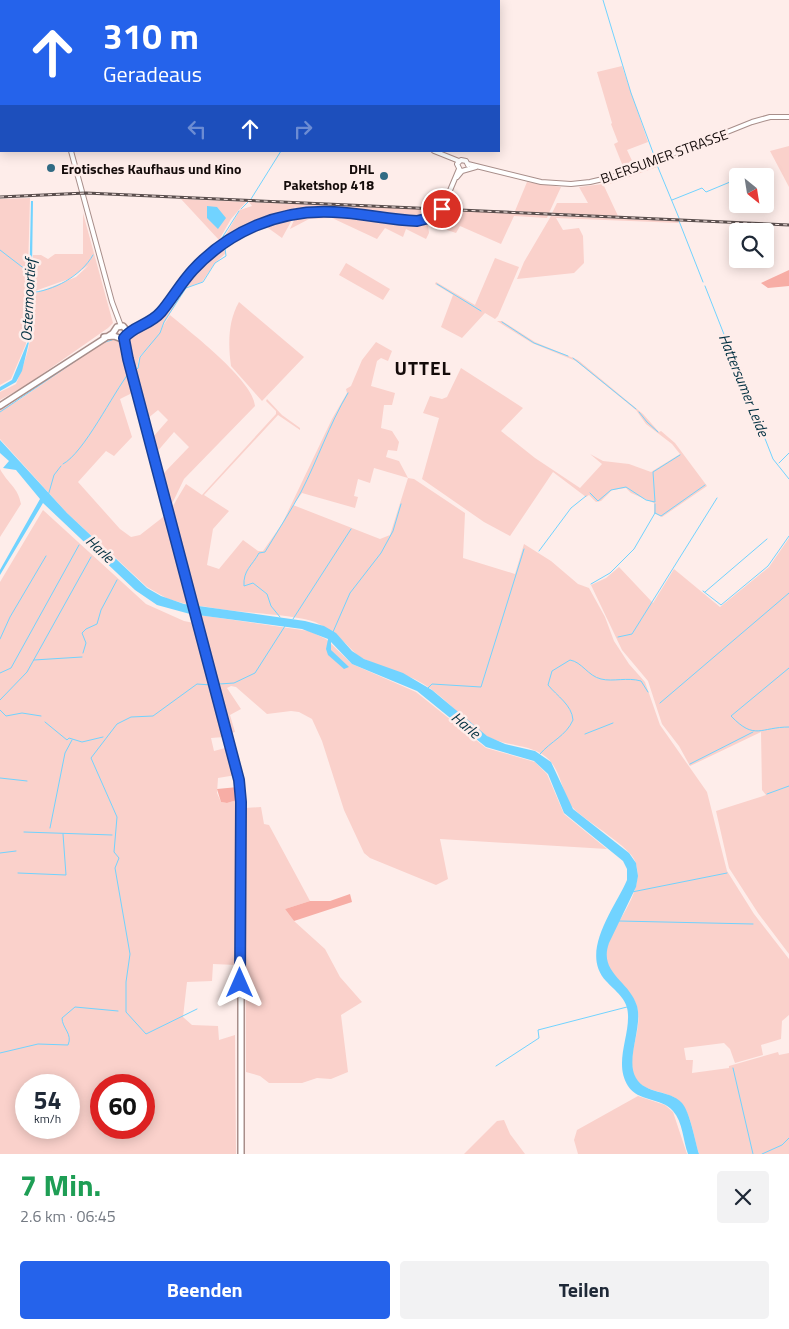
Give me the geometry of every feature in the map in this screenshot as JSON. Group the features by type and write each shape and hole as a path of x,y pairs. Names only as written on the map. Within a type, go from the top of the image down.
{"main road":[{"name":"BLERSUMER STRASSE","path":"458,163 464,160 468,166 541,182 571,184 590,182 620,175 752,122 770,118 789,117"},
{"path":"71,152 117,319 123,332 125,348 223,716 240,787 241,1154"},
{"path":"436,152 458,163 460,170"},
{"path":"0,406 55,372 104,337 137,328 155,319 186,278 210,254 253,227 285,216 324,212 422,220 442,209 460,170 468,166"},
{"path":"114,334 123,332"}],"shaded area":[{"path":"622,66 648,142 627,150 635,167 628,170 625,163 622,164 614,144 618,142 611,124 597,72"},
{"path":"789,146 789,187 770,151"},
{"path":"656,165 657,167 604,186 618,216 552,213 557,203 588,203 579,187 603,184"},
{"path":"527,182 561,187 549,213 515,211"},
{"path":"30,198 26,344 11,379 0,385 0,199"},
{"path":"181,199 246,202 231,219 219,240"},
{"path":"249,202 437,210 428,217 415,219 312,211 297,213 295,206 294,212 269,219 222,241 240,210 252,206"},
{"path":"446,210 548,215 547,218 514,216 501,244 460,226 456,233 435,226 439,217"},
{"path":"83,213 113,323 25,386 0,400 0,392 16,384 28,350 32,320 31,295 76,277 89,265 69,279 32,292 33,255 41,255 48,259 55,254 83,254"},
{"path":"320,213 423,222 428,225 429,233 426,239 406,229 403,237 385,228 377,239 332,218 309,219 290,229 296,216"},
{"path":"551,216 678,221 679,223 556,218 563,230 579,228 583,236 584,263 574,273 517,279 524,262"},
{"path":"293,218 282,238 264,225"},
{"path":"223,247 226,253 215,263 202,282 185,288 158,334 170,315 233,371 252,396 255,406 184,479 171,506 163,474 189,447 174,432 156,453 153,437 168,420 158,410 147,419 135,372 138,368 140,357 152,344 139,357 137,368 134,370 128,344 132,332 156,320 193,274"},
{"path":"495,258 519,267 498,316 495,319 485,313 462,338 441,327 453,295 435,284 436,282 475,305"},
{"path":"346,263 390,289 383,300 339,275"},
{"path":"789,270 789,286 768,288 761,283"},
{"path":"239,302 304,357 262,401 231,366 229,349 231,325"},
{"path":"497,321 502,321 535,342 578,360 643,414 659,432 661,431 675,443 707,486 662,517 654,513 654,503 631,493 626,488 612,490 601,501 596,502 589,495 586,497 553,472 510,536 484,522 422,479 439,418 423,413 430,396 442,399 447,397 461,368 523,408 501,431 535,458 580,488 602,464 590,454 603,461 629,464 651,472 680,454 672,444 646,424 636,410 576,361 532,343"},
{"path":"112,339 120,342 134,392 120,399 132,437 114,456 106,451 78,482 120,529 131,537 140,535 167,514 190,605 168,599 147,587 67,513 0,439 0,410 19,400 103,342"},
{"path":"376,342 392,351 388,361 381,358 377,361 371,386 395,393 392,405 384,405 381,428 392,431 399,442 397,451 388,450 386,457 399,461 408,478 414,479 465,513 463,558 515,574 524,544 551,561 578,584 589,588 605,617 614,641 629,664 645,682 660,725 707,792 727,871 754,914 789,959 789,1015 782,1021 781,1039 761,1045 763,1055 735,1063 730,1049 724,1043 684,1048 686,1060 693,1060 692,1073 729,1068 729,1066 778,1052 779,1055 789,1053 789,1154 699,1154 690,1122 682,1104 670,1095 641,1085 636,1080 633,1072 632,1056 638,1023 637,1007 634,1000 608,966 606,959 609,940 633,896 637,873 635,861 632,855 618,842 575,810 567,798 556,769 546,757 532,749 500,742 485,735 431,689 414,679 361,657 341,639 315,622 284,616 197,606 171,509 186,484 202,495 276,414 276,411 266,401 267,399 300,430 278,415 204,495 229,511 213,529 207,565 219,569 243,540 258,551 263,551 282,524 332,419 347,393 346,389 351,386 362,360","holes":["374,468 408,478 390,535 380,539 293,505 302,493 355,508 358,497 354,496 358,479 370,483"]},
{"path":"0,469 15,489 21,504 0,537"},
{"path":"43,510 146,604 184,621 194,623 224,737 211,738 214,751 229,747 236,775 218,778 217,793 221,802 227,803 237,800 236,965 213,964 212,981 187,982 183,1017 192,1025 218,1026 219,1040 235,1035 236,1154 0,1154 0,582"},
{"path":"789,538 789,954 758,913 729,868 716,811 766,795 762,790 761,732 690,766 679,746 662,724 648,681 622,650 591,585 606,578 619,567 653,603 674,569 720,607 769,567"},
{"path":"199,615 309,631 326,639 352,664 416,692 486,748 535,762 547,774 564,814 607,849 440,839 448,879 436,885 370,858 364,853 344,810 322,741 312,719 299,712 291,711 267,714 236,687 231,686 227,688 241,709 230,715 235,732 231,733"},
{"path":"238,787 237,800 227,803 221,802 217,789"},
{"path":"261,807 264,824 269,825 310,901 285,909 294,921 325,949 340,977 362,1002 341,1015 348,1072 331,1079 317,1078 302,1083 269,1083 260,1076 246,1072 245,808"},
{"path":"350,894 352,902 294,921 285,909 310,901 330,901"},
{"path":"638,1096 665,1105 673,1112 687,1154 578,1154 574,1140 577,1130"},
{"path":"504,1120 510,1134 525,1154 464,1154 497,1121"}],"water":[{"path":"31,201 33,201 31,334 22,371 16,382 0,391 0,387 12,380 28,341"},
{"path":"207,206 217,207 226,218 218,229 207,218"},
{"name":"Harle","path":"0,440 67,513 147,588 161,596 184,604 305,621 324,626 336,633 352,651 364,659 403,673 432,690 487,736 505,744 535,751 551,762 573,809 629,853 636,863 638,876 636,887 609,943 608,962 611,970 628,990 637,1006 638,1024 632,1062 636,1078 646,1087 671,1096 682,1103 690,1120 699,1154 688,1154 681,1126 673,1111 662,1103 632,1091 624,1078 622,1060 628,1024 626,1004 606,981 599,969 596,957 602,930 627,880 627,869 623,861 564,813 548,774 534,761 486,747 417,691 352,664 331,642 331,650 349,667 344,669 328,655 326,649 328,639 302,629 190,614 157,605 135,590 43,503 0,575 0,570 40,499 16,470 3,468 9,461 0,453"}],"waterway":[{"name":"Hattersumer Leide","path":"603,0 631,93 655,158"},
{"path":"251,199 280,152"},
{"name":"Hattersumer Leide","path":"657,165 679,218"},
{"path":"672,200 702,188 706,192 729,182"},
{"path":"241,209 248,202"},
{"path":"220,241 239,211"},
{"name":"Hattersumer Leide","path":"679,221 703,282"},
{"path":"135,371 138,368 140,357 160,333 164,322 186,288 203,282 215,263 226,256 225,248"},
{"name":"Ostermoortief","path":"0,250 30,273"},
{"name":"Ostermoortief","path":"29,293 48,289 66,281 81,270 93,255"},
{"path":"437,284 481,311"},
{"name":"Hattersumer Leide","path":"705,286 773,459 789,479"},
{"path":"502,322 534,343 568,356"},
{"path":"0,412 102,343 112,340"},
{"path":"573,358 636,409"},
{"path":"63,464 71,458 89,436 129,373"},
{"path":"280,617 271,606 267,594 253,583 244,586 245,576 248,568 259,553 265,552 297,500 348,393"},
{"path":"639,412 658,432"},
{"path":"779,463 789,453"},
{"path":"590,493 598,501 611,490 626,487 646,500 655,502 653,472 680,455"},
{"path":"48,496 54,475 61,466"},
{"path":"655,513 661,516 705,485"},
{"path":"539,551 571,508 586,496"},
{"path":"618,637 632,634 717,498"},
{"path":"333,632 350,593 381,553 393,531 401,504"},
{"path":"591,584 610,573 634,549 655,513 655,504"},
{"path":"293,619 351,529"},
{"path":"703,591 721,605 768,566 789,536"},
{"path":"705,592 767,539"},
{"name":"Harle","path":"0,673 11,668 79,545"},
{"path":"428,688 432,684 481,687 524,549"},
{"path":"0,639 10,617 46,556"},
{"name":"Harle","path":"0,700 27,672 91,557"},
{"path":"83,653 86,643 82,633 97,624 101,610 117,580"},
{"path":"660,703 789,593"},
{"path":"219,684 234,683 255,673 285,626"},
{"path":"34,660 82,657"},
{"path":"540,754 570,726 573,720 567,705 548,685 552,671 570,660 578,663 592,675 601,679 641,681 648,692"},
{"path":"789,668 731,716 739,724 752,730 789,727"},
{"path":"197,1009 146,1034 126,1012 126,982 130,954 115,868 119,858 114,852 117,817 91,758 117,724 131,717 153,716 197,684 211,685"},
{"path":"0,710 6,716 22,713 41,716"},
{"path":"45,722 67,740 69,738 82,742 103,737"},
{"path":"585,734 613,723"},
{"path":"690,764 753,732"},
{"path":"50,828 65,753 72,740"},
{"path":"0,778 27,781"},
{"path":"767,794 789,786"},
{"path":"24,832 112,835"},
{"path":"18,873 66,875 63,834"},
{"path":"0,853 16,851"},
{"path":"632,892 727,873"},
{"path":"619,921 753,924"},
{"path":"0,1053 38,1044 68,1045 69,1038 62,1018 75,1007 118,1011"},
{"path":"496,1066 539,1038 538,1030 627,1007"},
{"path":"733,1068 753,1154"},
{"path":"762,1154 782,1145 789,1138"}],"railway":[{"path":"0,197 86,193 789,225"}],"place":[{"name":"Erotisches Kaufhaus und Kino","path":"51,168"},
{"name":"DHL Paketshop 418","path":"384,176"}],"district":[{"name":"UTTEL","path":"423,367"}],"route":[{"path":"240,983 241,802 239,780 125,348 124,338 127,334 147,325 155,319 186,278 210,254 236,236 263,223 294,214 314,212 353,213 417,221 429,218 442,209"}]}
